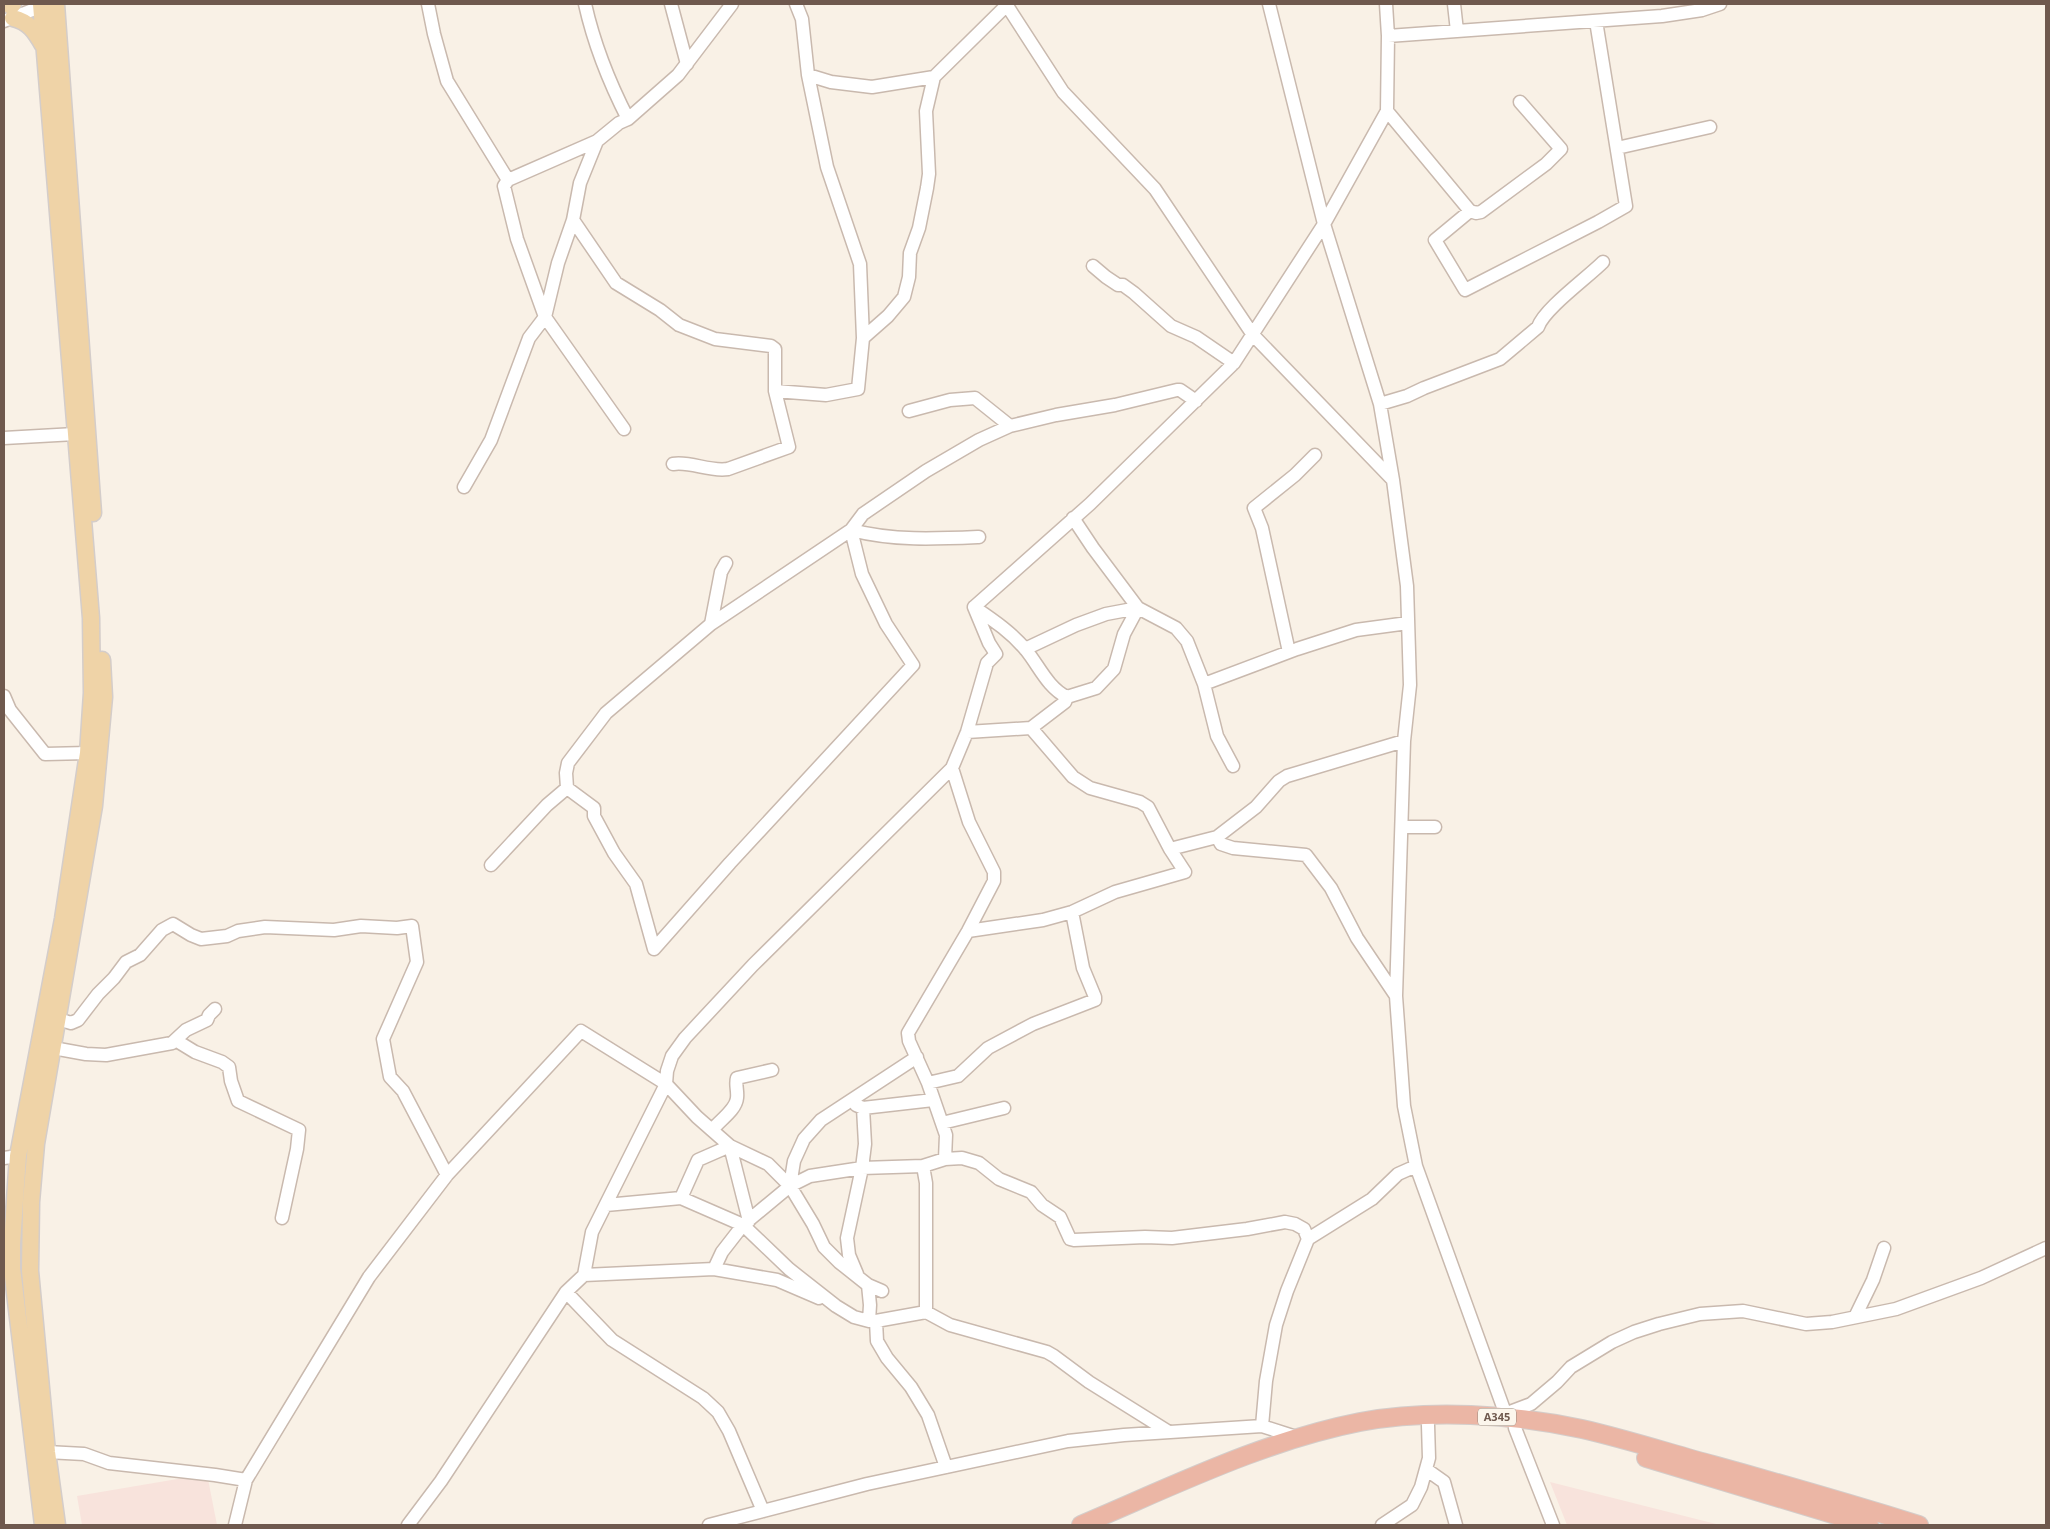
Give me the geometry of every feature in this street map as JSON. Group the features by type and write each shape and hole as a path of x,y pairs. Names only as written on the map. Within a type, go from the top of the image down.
{"highway":[{"name":"A345","path":"1081,1525 1296,1437 1346,1425 1388,1418 1450,1416 1510,1420 1574,1437 1869,1525"},
{"name":"A345","path":"1104,1525 1234,1470 1307,1444 1360,1432 1428,1425 1532,1420 1609,1436 1855,1505 1919,1525"}],"main road":[{"path":"43,1525 12,1268 11,1157 63,919 88,753 92,693 91,618 44,47 47,5"},
{"path":"47,5 100,608 104,697 94,806 36,1144 29,1239 30,1271 47,1452 57,1525"},
{"path":"10,10 30,26 44,47"}],"street":[{"path":"428,4 447,81 508,180"},
{"path":"585,4 590,26 612,88 628,119"},
{"path":"671,4 687,64"},
{"path":"624,429 545,316 517,239 504,186 508,180 597,141 628,119 674,80 732,4"},
{"path":"775,391 826,395 858,389 862,338 860,264 827,167 808,75 802,19 796,4"},
{"path":"1270,4 1324,224 1380,404 1393,480 1407,586 1410,685 1404,741 1403,827 1396,996 1404,1106 1416,1166 1510,1420 1553,1525"},
{"path":"974,608 1074,518 1234,363 1324,224 1387,112 1388,36 1386,4"},
{"path":"1454,4 1457,31"},
{"path":"1388,36 1662,16 1702,10 1720,4"},
{"path":"10,10 47,5"},
{"path":"862,338 888,316 904,297 909,277 910,253 919,228 927,188 926,111 934,77 1006,5 1063,92 1155,189 1253,335 1393,480"},
{"path":"1470,211 1434,240 1465,290 1626,206 1596,21"},
{"path":"808,75 831,82 872,87 934,77"},
{"path":"1387,112 1470,211 1476,213 1481,212 1546,164 1562,149 1520,102"},
{"path":"1617,148 1710,127"},
{"path":"464,487 491,440 529,338 545,316 558,263 572,220 580,183 597,141"},
{"path":"572,220 616,283 660,310 679,325 715,339 771,346 775,349 775,391 789,447 728,469 719,470 680,463 673,464"},
{"path":"1380,404 1407,396 1500,359 1538,327 1540,320 1603,262"},
{"path":"1093,266 1118,285 1123,285 1134,293 1171,326 1196,337 1234,363"},
{"path":"851,530 862,574 886,624 913,665 730,863 654,949 636,884 614,853 594,816 594,808 567,788 566,773 568,763 606,713 711,624 851,530 863,514 926,472 979,440 1010,426 1056,414 1115,404 1177,390 1180,390 1196,401"},
{"path":"909,411 950,400 975,398 1010,426"},
{"path":"4,438 75,434"},
{"path":"1289,652 1262,528 1254,508 1295,475 1315,455"},
{"path":"1074,518 1093,548 1138,608 1176,628 1187,642 1204,684 1217,736 1233,766"},
{"path":"851,530 876,536 917,539 979,537"},
{"path":"711,624 721,572 726,563"},
{"path":"974,608 1000,624 1025,649 1057,692 1066,697 1096,688 1114,669 1124,634 1138,608"},
{"path":"408,1525 441,1481 566,1292 584,1275 592,1232 666,1084 667,1071 672,1056 685,1038 753,965 952,768 967,732 987,663 996,654 989,643 974,608"},
{"path":"1025,649 1106,614 1138,608"},
{"path":"1204,684 1289,652 1356,630 1408,623"},
{"path":"4,696 10,710 45,754 88,753"},
{"path":"967,732 1031,728 1065,702 1066,697"},
{"path":"968,931 1043,920 1072,912 1115,892 1153,880 1184,874 1184,870 1170,849 1148,807 1140,802 1090,788 1073,777 1031,728"},
{"path":"1170,849 1218,837 1256,807 1279,781 1287,776 1404,741"},
{"path":"945,1159 946,1135 928,1083 909,1041 908,1033 968,931 994,881 994,872 969,822 952,768"},
{"path":"491,865 547,805 567,788"},
{"path":"1403,827 1435,827"},
{"path":"1218,837 1221,844 1233,848 1306,855 1331,888 1358,938 1396,996"},
{"path":"928,1083 958,1076 988,1048 1033,1024 1094,1000 1095,997 1083,968 1072,912"},
{"path":"58,1019 70,1023 78,1020 126,962 140,955 162,930 173,924 201,939 216,938 238,931 265,927 334,930 361,926 397,928 412,926 417,962 383,1039 390,1077 403,1091 447,1175"},
{"path":"52,1048 86,1054 106,1055 172,1043 177,1041 186,1030 206,1020 209,1014 216,1009"},
{"path":"235,1525 246,1480 369,1277 447,1175 581,1031 666,1084 697,1117 713,1129 730,1146 764,1161 790,1186 824,1246 839,1262 863,1280 882,1291"},
{"path":"177,1041 195,1052 229,1066 231,1081 238,1102 299,1130 297,1149 282,1218"},
{"path":"790,1186 794,1161 807,1135 835,1110 851,1102 917,1057"},
{"path":"713,1129 722,1117 728,1114 737,1101 737,1078 772,1070"},
{"path":"851,1102 863,1108 933,1100"},
{"path":"863,1108 865,1144 862,1168 847,1238 849,1255 863,1280 878,1341 887,1358 911,1387 928,1415 946,1467"},
{"path":"942,1123 1004,1108"},
{"path":"681,1198 698,1160 730,1146"},
{"path":"730,1146 746,1223"},
{"path":"714,1269 722,1252 746,1223 790,1186 812,1175 862,1168 923,1166 945,1159 962,1158 979,1163 999,1180 1031,1192 1042,1205 1060,1217 1070,1239 1074,1240 1145,1237 1172,1238 1247,1229 1285,1222 1295,1224 1304,1229 1308,1239"},
{"path":"923,1166 926,1183 926,1312"},
{"path":"1262,1426 1266,1381 1276,1325 1287,1291 1308,1239 1372,1199 1398,1174 1416,1166"},
{"path":"606,1205 681,1198 746,1223 789,1270 836,1306"},
{"path":"1855,1317 1873,1280 1884,1248"},
{"path":"1510,1420 1557,1382 1571,1367 1612,1342 1634,1332 1700,1314 1743,1311 1806,1324 1832,1322 1906,1305 1981,1278 2046,1248"},
{"path":"584,1275 714,1269 777,1280 854,1316 872,1321 926,1312 950,1325 1054,1356 1089,1382 1170,1432"},
{"path":"566,1292 612,1340 703,1398 718,1412 729,1431 762,1511"},
{"path":"1382,1525 1412,1506 1427,1470 1429,1458 1428,1425"},
{"path":"716,1524 867,1484 1068,1441 1262,1426 1296,1437"},
{"path":"47,1452 84,1454 109,1463 246,1480"},
{"path":"1427,1470 1444,1482 1456,1525"}],"shaded area":[{"path":"207,1474 217,1525 82,1525 77,1496"},
{"path":"1550,1482 1720,1525 1567,1525"}]}
